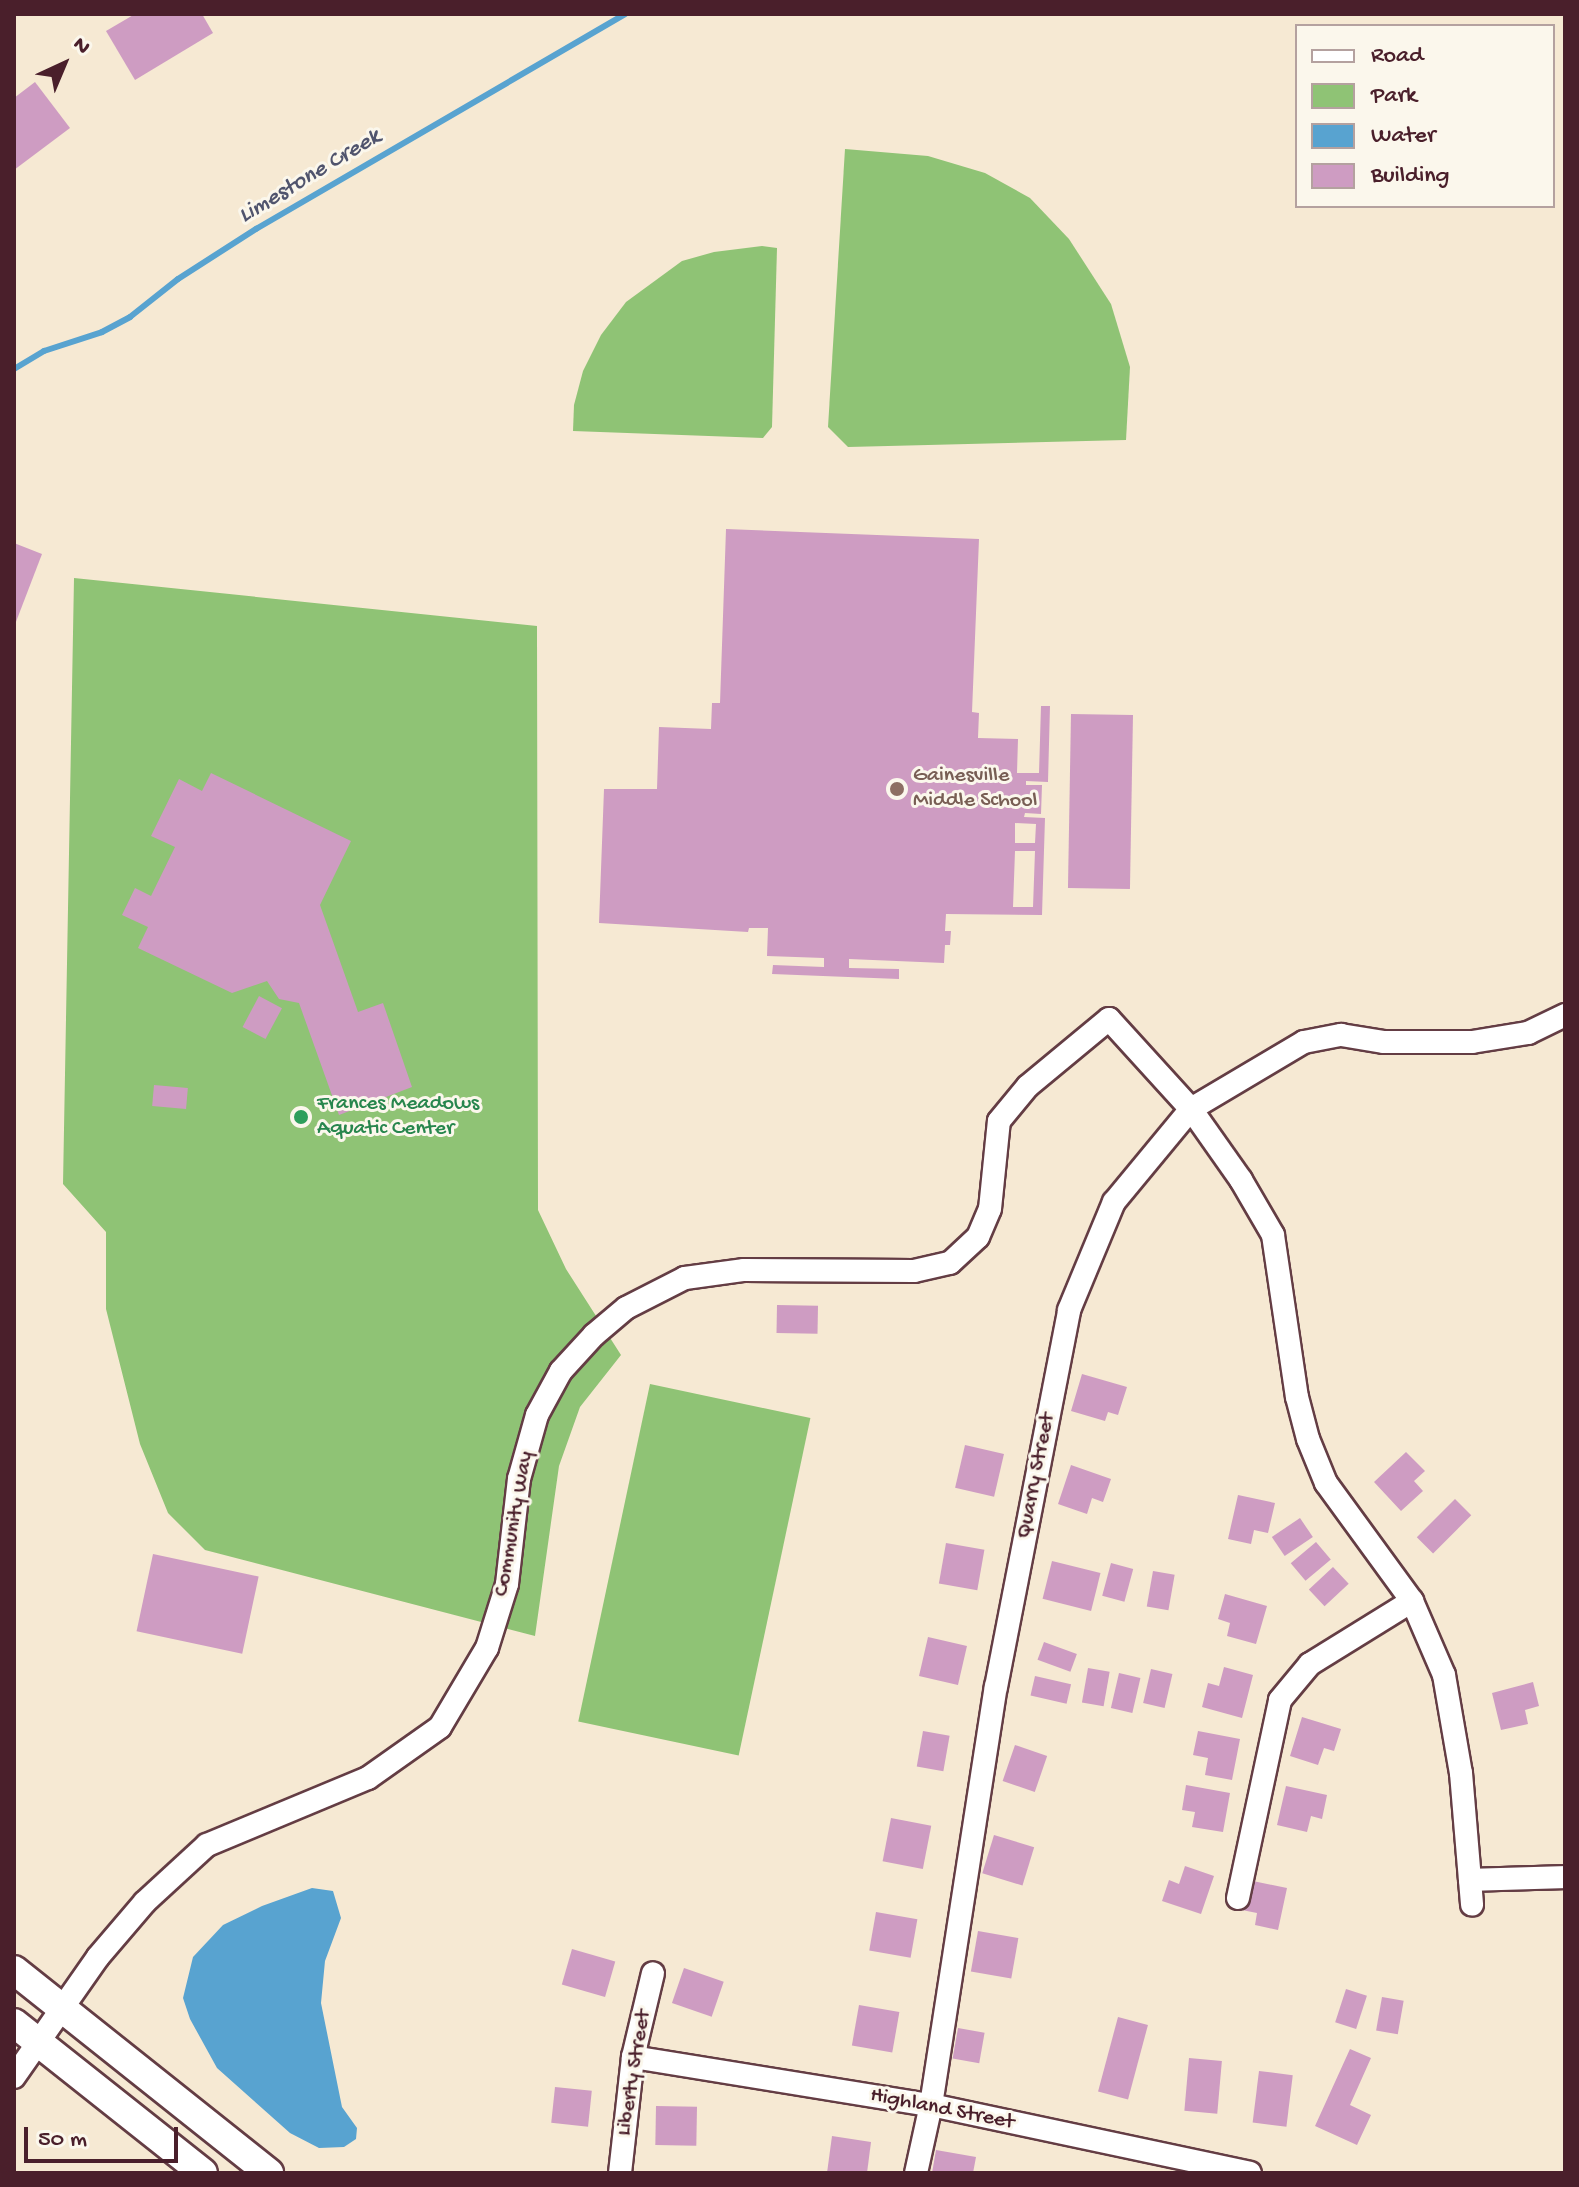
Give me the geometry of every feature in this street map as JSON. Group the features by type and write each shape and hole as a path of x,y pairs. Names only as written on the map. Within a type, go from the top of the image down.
{"main road":[{"path":"14,1970 269,2173"},
{"path":"14,2023 203,2173"}],"street":[{"name":"Quarry Street","path":"916,2173 931,2105 996,1687 1069,1310 1114,1202 1191,1109 1304,1042 1341,1035 1384,1042 1472,1042 1528,1033 1565,1015"},
{"name":"Community Way","path":"14,2077 98,1957 145,1902 207,1845 368,1778 440,1727 487,1648 507,1584 519,1479 537,1415 561,1371 594,1335 626,1308 685,1278 744,1270 914,1271 950,1263 978,1237 990,1209 999,1121 1028,1086 1109,1019 1191,1109"},
{"path":"1191,1109 1241,1180 1273,1235 1297,1397 1326,1483 1412,1601 1444,1675 1461,1773 1472,1905"},
{"path":"1238,1898 1280,1700 1310,1664 1412,1601"},
{"path":"1470,1880 1565,1877"},
{"name":"Liberty Street","path":"620,2173 633,2057 653,1973"},
{"name":"Highland Street","path":"633,2057 931,2105 1190,2167 1250,2173"}],"green space":[{"path":"845,149 928,156 985,173 1030,198 1069,239 1111,304 1130,367 1126,440 848,447 828,427"},
{"path":"762,246 777,248 772,427 763,438 573,431 574,405 583,371 601,335 626,302 682,261 714,252"},
{"name":"Frances Meadows Aquatic Center","path":"74,578 537,626 538,1210 566,1269 621,1355 580,1407 559,1466 535,1636 205,1550 168,1513 140,1444 106,1309 106,1232 63,1184"},
{"path":"650,1384 810,1418 739,1756 578,1721"}],"water":[{"path":"312,1888 333,1891 341,1918 325,1961 321,2003 342,2107 357,2128 356,2139 344,2147 319,2148 290,2133 217,2068 190,2019 183,1998 193,1957 223,1925 262,1906"}],"building":[{"path":"135,14 202,14 213,33 135,80 106,31"},
{"path":"35,82 70,128 14,170 14,98"},
{"name":"Gainesville Middle School","path":"726,529 979,539 972,712 979,713 978,738 1018,739 1017,773 1039,773 1041,706 1050,706 1048,782 1026,781 1026,785 1042,785 1041,814 1025,813 1024,817 1045,818 1042,915 946,914 945,931 951,931 950,945 945,945 944,963 849,959 849,968 899,969 899,979 772,974 773,965 824,967 824,958 767,956 768,928 749,928 748,932 599,923 604,789 657,789 659,727 711,729 712,703 720,703","holes":["1015,823 1036,824 1035,843 1015,843","1015,851 1035,851 1033,907 1013,907"]},
{"path":"14,543 42,554 14,627"},
{"path":"1071,714 1133,715 1130,889 1068,888"},
{"name":"Frances Meadows Aquatic Center","path":"211,773 351,841 320,905 358,1012 383,1003 412,1087 339,1115 299,1003 279,999 267,981 232,993 138,948 148,927 122,915 135,888 151,896 175,847 151,836 179,779 202,791"},
{"path":"259,996 282,1008 266,1039 243,1027"},
{"path":"154,1085 188,1088 186,1109 152,1106"},
{"path":"777,1305 818,1306 818,1334 777,1333"},
{"path":"1082,1374 1127,1387 1118,1415 1108,1412 1105,1421 1071,1411"},
{"path":"965,1445 1004,1454 994,1497 955,1488"},
{"path":"1406,1452 1425,1471 1414,1481 1423,1491 1401,1511 1374,1482"},
{"path":"1071,1465 1111,1479 1103,1502 1092,1498 1087,1514 1058,1504"},
{"path":"1238,1495 1275,1503 1268,1533 1254,1530 1251,1544 1228,1539"},
{"path":"1455,1499 1471,1515 1433,1553 1417,1537"},
{"path":"1300,1518 1313,1537 1285,1556 1272,1537"},
{"path":"1316,1542 1331,1560 1306,1581 1291,1563"},
{"path":"946,1543 984,1550 977,1590 939,1583"},
{"path":"153,1554 259,1576 242,1654 137,1631"},
{"path":"1052,1561 1101,1573 1091,1611 1043,1599"},
{"path":"1111,1563 1133,1569 1124,1602 1102,1596"},
{"path":"1333,1567 1349,1584 1325,1606 1309,1590"},
{"path":"1153,1571 1175,1575 1168,1610 1147,1606"},
{"path":"1225,1594 1267,1606 1256,1644 1227,1636 1230,1623 1218,1619"},
{"path":"928,1637 967,1646 958,1685 919,1676"},
{"path":"1044,1642 1077,1654 1070,1672 1038,1660"},
{"path":"1224,1667 1253,1675 1242,1718 1202,1707 1208,1683 1219,1686"},
{"path":"1088,1668 1110,1672 1104,1706 1082,1702"},
{"path":"1151,1669 1172,1674 1165,1708 1143,1703"},
{"path":"1119,1673 1140,1678 1132,1713 1111,1708"},
{"path":"1035,1676 1071,1684 1067,1704 1031,1695"},
{"path":"1533,1682 1539,1706 1525,1710 1528,1724 1501,1730 1492,1693"},
{"path":"1302,1717 1341,1729 1334,1751 1324,1748 1318,1765 1290,1756"},
{"path":"923,1731 950,1736 943,1771 917,1766"},
{"path":"1198,1731 1240,1739 1232,1780 1205,1775 1208,1758 1193,1755"},
{"path":"1015,1745 1047,1756 1035,1792 1003,1781"},
{"path":"1186,1785 1230,1793 1223,1832 1192,1827 1195,1812 1182,1810"},
{"path":"1286,1786 1327,1795 1322,1819 1311,1816 1307,1832 1277,1825"},
{"path":"891,1818 931,1826 923,1869 883,1861"},
{"path":"994,1835 1034,1847 1022,1886 982,1873"},
{"path":"1185,1866 1214,1876 1201,1914 1162,1901 1169,1880 1179,1884"},
{"path":"1248,1880 1287,1888 1278,1930 1255,1925 1257,1913 1242,1910"},
{"path":"876,1912 917,1919 911,1958 869,1950"},
{"path":"978,1931 1018,1938 1011,1978 971,1971"},
{"path":"572,1949 615,1961 605,1997 562,1985"},
{"path":"684,1968 724,1982 712,2017 672,2003"},
{"path":"1346,1989 1367,1996 1356,2029 1335,2022"},
{"path":"1382,1997 1404,2001 1398,2034 1376,2030"},
{"path":"859,2005 899,2012 892,2052 852,2045"},
{"path":"1118,2017 1148,2025 1128,2099 1098,2091"},
{"path":"958,2028 985,2033 979,2063 953,2059"},
{"path":"1350,2049 1371,2058 1350,2105 1371,2115 1357,2145 1315,2126"},
{"path":"1189,2058 1222,2061 1217,2114 1184,2111"},
{"path":"1259,2071 1293,2075 1286,2127 1253,2123"},
{"path":"555,2087 592,2091 588,2127 551,2123"},
{"path":"656,2106 697,2107 696,2146 655,2145"},
{"path":"832,2136 871,2142 867,2173 827,2173"},
{"path":"936,2150 976,2157 973,2173 932,2173"}],"waterway":[{"name":"Limestone Creek","path":"14,369 44,351 102,332 130,317 178,279 256,229 625,14"}],"place":[{"name":"Gainesville Middle School","path":"897,789"},
{"name":"Frances Meadows Aquatic Center","path":"301,1117"}]}
